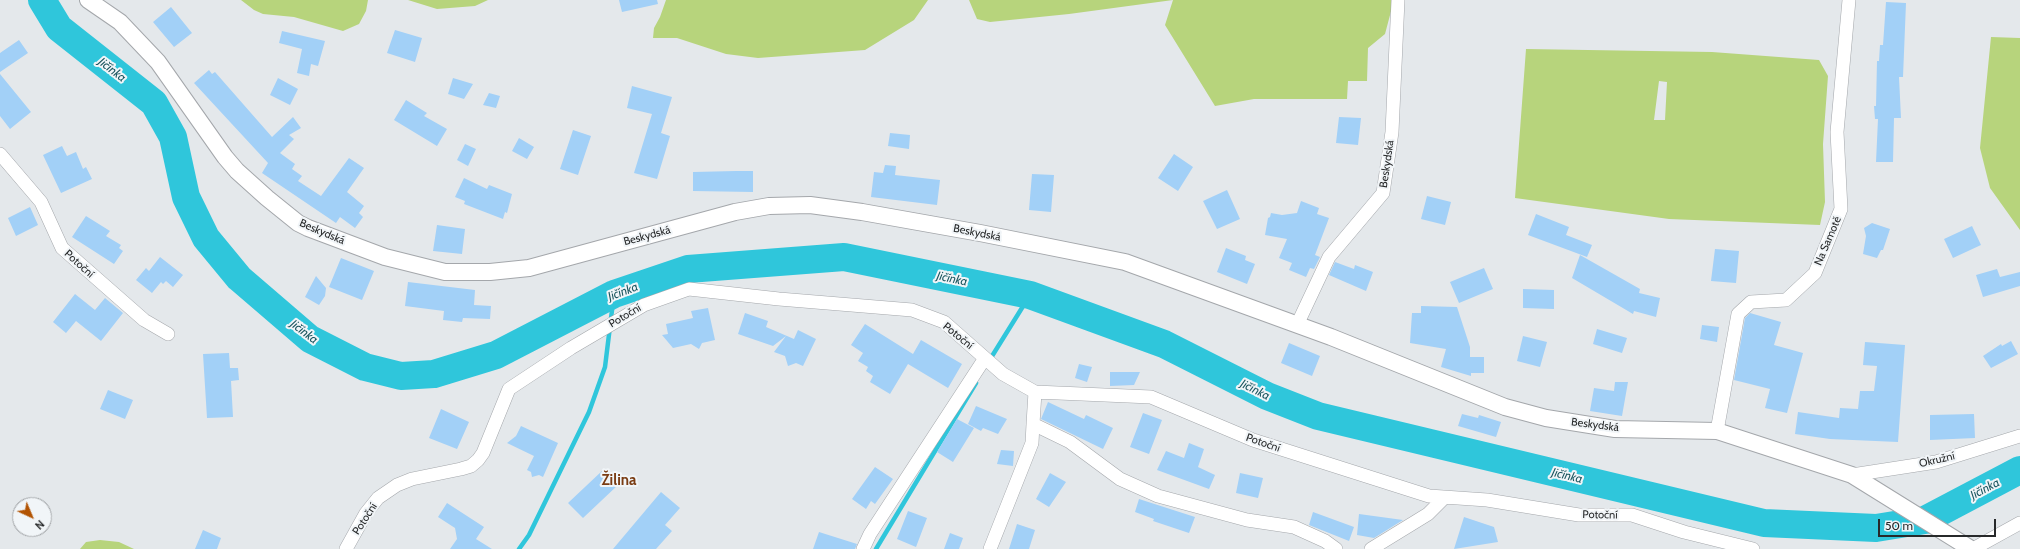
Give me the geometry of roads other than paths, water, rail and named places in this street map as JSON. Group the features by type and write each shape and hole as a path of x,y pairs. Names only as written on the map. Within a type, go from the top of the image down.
{"street":[{"name":"Beskydská","path":"88,0 120,22 158,62 236,171 267,198 298,223 384,257 445,272 490,272 529,268 735,212 769,206 810,205 862,212 1125,262 1298,325 1505,407 1546,418 1615,429 1717,431 1852,475 1955,537 1972,549"},
{"name":"Beskydská","path":"1298,325 1329,257 1383,193 1392,132 1398,0"},
{"name":"Na Samotě","path":"1717,431 1738,314 1751,302 1786,300 1814,272 1841,209 1837,132 1849,0"},
{"name":"Potoční","path":"0,154 42,202 62,248 144,320 168,334"},
{"name":"Potoční","path":"346,549 366,513 378,498 397,485 412,479 461,469 470,466 478,460 483,453 509,389 571,348 644,305 690,289 779,299 912,310 944,322 1003,374 1035,392 1151,397 1253,440 1428,496 1487,500 1579,515 1632,515 1684,532 1754,549"},
{"path":"863,549 870,534 985,358"},
{"path":"990,549 1032,443 1035,392"},
{"path":"1034,424 1070,442 1120,479 1158,496 1248,520 1294,527 1325,541 1336,549"},
{"name":"Okružní","path":"1852,475 1936,462 2020,436"},
{"path":"1371,549 1428,514 1444,498"},
{"path":"1972,549 2020,523"}],"waterway":[{"name":"Jičínka","path":"42,0 59,28 154,103 173,137 186,197 206,238 239,278 310,339 365,367 401,376 434,374 496,355 614,294 688,269 844,257 1030,295 1164,344 1267,396 1318,416 1764,523 1876,528 1925,520 2020,470"},
{"path":"519,549 529,535 589,412 605,367 614,294"},
{"path":"989,361 1030,295"},
{"path":"876,549 976,383"}],"district":[{"name":"Žilina","path":"619,481"}]}
